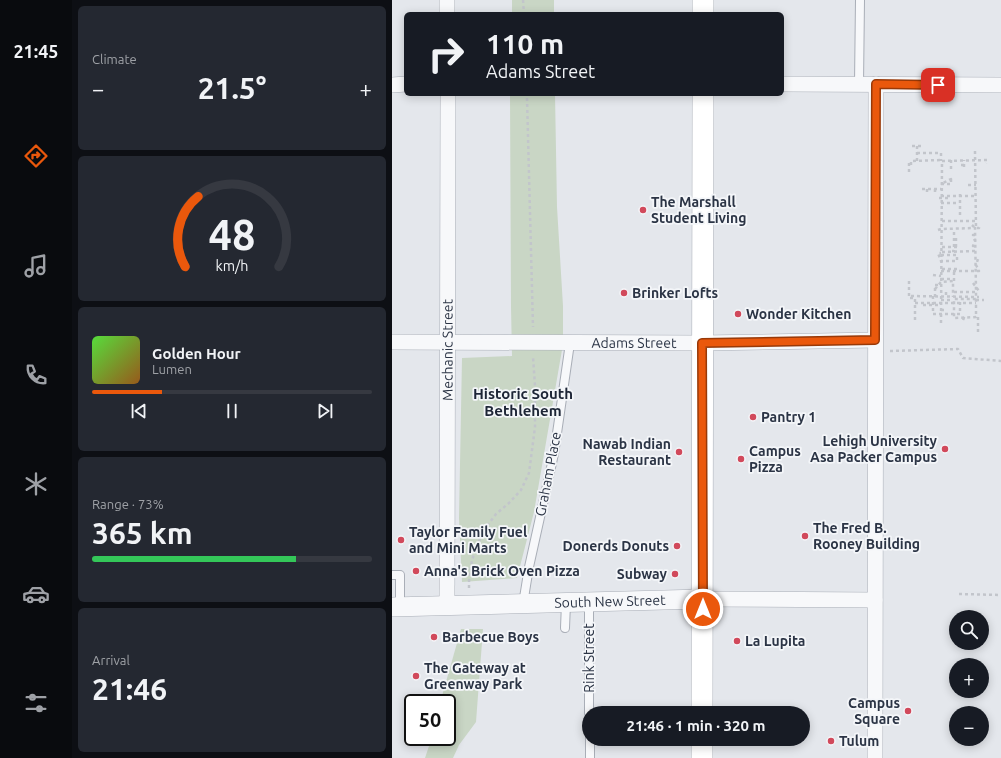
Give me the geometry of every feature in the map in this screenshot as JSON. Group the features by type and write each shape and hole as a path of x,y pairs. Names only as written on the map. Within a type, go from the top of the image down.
{"main road":[{"path":"703,0 703,12"},
{"path":"702,706 703,96"},
{"path":"702,746 702,758"}],"street":[{"path":"447,0 447,12"},
{"path":"392,85 404,84"},
{"path":"784,84 1001,85"},
{"path":"875,758 876,84"},
{"name":"Mechanic Street","path":"447,606 448,96"},
{"name":"Adams Street","path":"392,342 702,343 876,346"},
{"name":"South New Street","path":"396,607 703,599 875,600"}],"lane":[{"path":"859,84 860,0"},
{"name":"Graham Place","path":"524,604 529,567 554,454 570,343"},
{"path":"392,575 400,575 396,607"},
{"name":"Rink Street","path":"589,602 589,706"},
{"path":"565,628 566,603"},
{"path":"590,746 590,758"}],"path":[{"path":"523,0 524,12"},
{"path":"527,98 533,327"},
{"path":"912,146 924,146"},
{"path":"916,146 916,153 919,160"},
{"path":"916,153 941,154 942,159 940,206 941,323 938,323 941,323"},
{"path":"964,160 976,156 986,161"},
{"path":"964,160 976,156"},
{"path":"975,233 976,221 974,206 976,156"},
{"path":"985,156 986,161"},
{"path":"909,172 909,161 936,159 987,160 986,161"},
{"path":"942,159 911,160 911,164 910,161 919,160 942,159"},
{"path":"940,206 942,190 940,179 942,159"},
{"path":"941,291 940,206 942,159"},
{"path":"951,171 952,160"},
{"path":"941,255 940,231 942,161 952,160"},
{"path":"964,160 964,166"},
{"path":"968,185 976,181"},
{"path":"922,189 942,190"},
{"path":"941,197 961,195 975,196"},
{"path":"961,195 961,216"},
{"path":"940,206 960,203"},
{"path":"976,218 976,294"},
{"path":"941,221 976,221"},
{"path":"940,231 947,229"},
{"path":"940,231 955,229 975,233"},
{"path":"954,251 956,236 955,229"},
{"path":"941,255 954,250 955,236"},
{"path":"941,247 955,246"},
{"path":"941,255 976,246"},
{"path":"976,246 975,273 978,335"},
{"path":"941,255 957,255 957,261 941,255"},
{"path":"937,268 975,273"},
{"path":"941,269 954,269 975,273"},
{"path":"941,269 941,323"},
{"path":"954,269 953,319 977,319"},
{"path":"933,276 941,281 954,281"},
{"path":"909,281 909,298 935,296"},
{"path":"937,285 941,281"},
{"path":"941,281 935,289 933,314 941,312 960,314 960,298 954,296"},
{"path":"941,281 941,312"},
{"path":"972,285 976,294 984,300"},
{"path":"923,305 936,306 941,299 946,296 976,294"},
{"path":"954,296 976,294"},
{"path":"915,303 976,294"},
{"path":"911,296 935,296"},
{"path":"924,296 935,296 941,299"},
{"path":"952,314 954,296"},
{"path":"915,298 915,320"},
{"path":"941,299 941,323"},
{"path":"973,330 978,330"},
{"path":"876,346 958,349 964,358 1001,361"},
{"path":"469,605 469,581 472,560 478,543 487,526 496,514 510,503 522,490 529,473 535,427 533,356"},
{"path":"959,594 1001,596"}],"green space":[{"path":"512,0 554,0 554,12 512,12"},
{"path":"510,96 555,96 557,207 563,306 563,344 534,512 517,578 462,582 459,518 462,358 512,356"},
{"path":"461,629 483,629 476,722 459,745 453,758 425,758 429,746 456,746 456,694 443,694"}],"place":[{"name":"The Marshall Student Living","path":"643,210"},
{"name":"Brinker Lofts","path":"624,293"},
{"name":"Wonder Kitchen","path":"738,314"},
{"name":"Pantry 1","path":"753,417"},
{"name":"Lehigh University Asa Packer Campus","path":"945,449"},
{"name":"Nawab Indian Restaurant","path":"679,452"},
{"name":"Campus Pizza","path":"741,459"},
{"name":"The Fred B. Rooney Building","path":"805,536"},
{"name":"Taylor Family Fuel and Mini Marts","path":"401,540"},
{"name":"Donerds Donuts","path":"677,546"},
{"name":"Anna's Brick Oven Pizza","path":"416,571"},
{"name":"Subway","path":"675,574"},
{"name":"Barbecue Boys","path":"434,637"},
{"name":"La Lupita","path":"737,641"},
{"name":"The Gateway at Greenway Park","path":"416,676"},
{"name":"Campus Square","path":"908,711"},
{"name":"Tulum","path":"831,741"}],"district":[{"name":"Historic South Bethlehem","path":"523,402"}],"route":[{"path":"703,609 702,343 875,340 876,84 938,85"}]}
